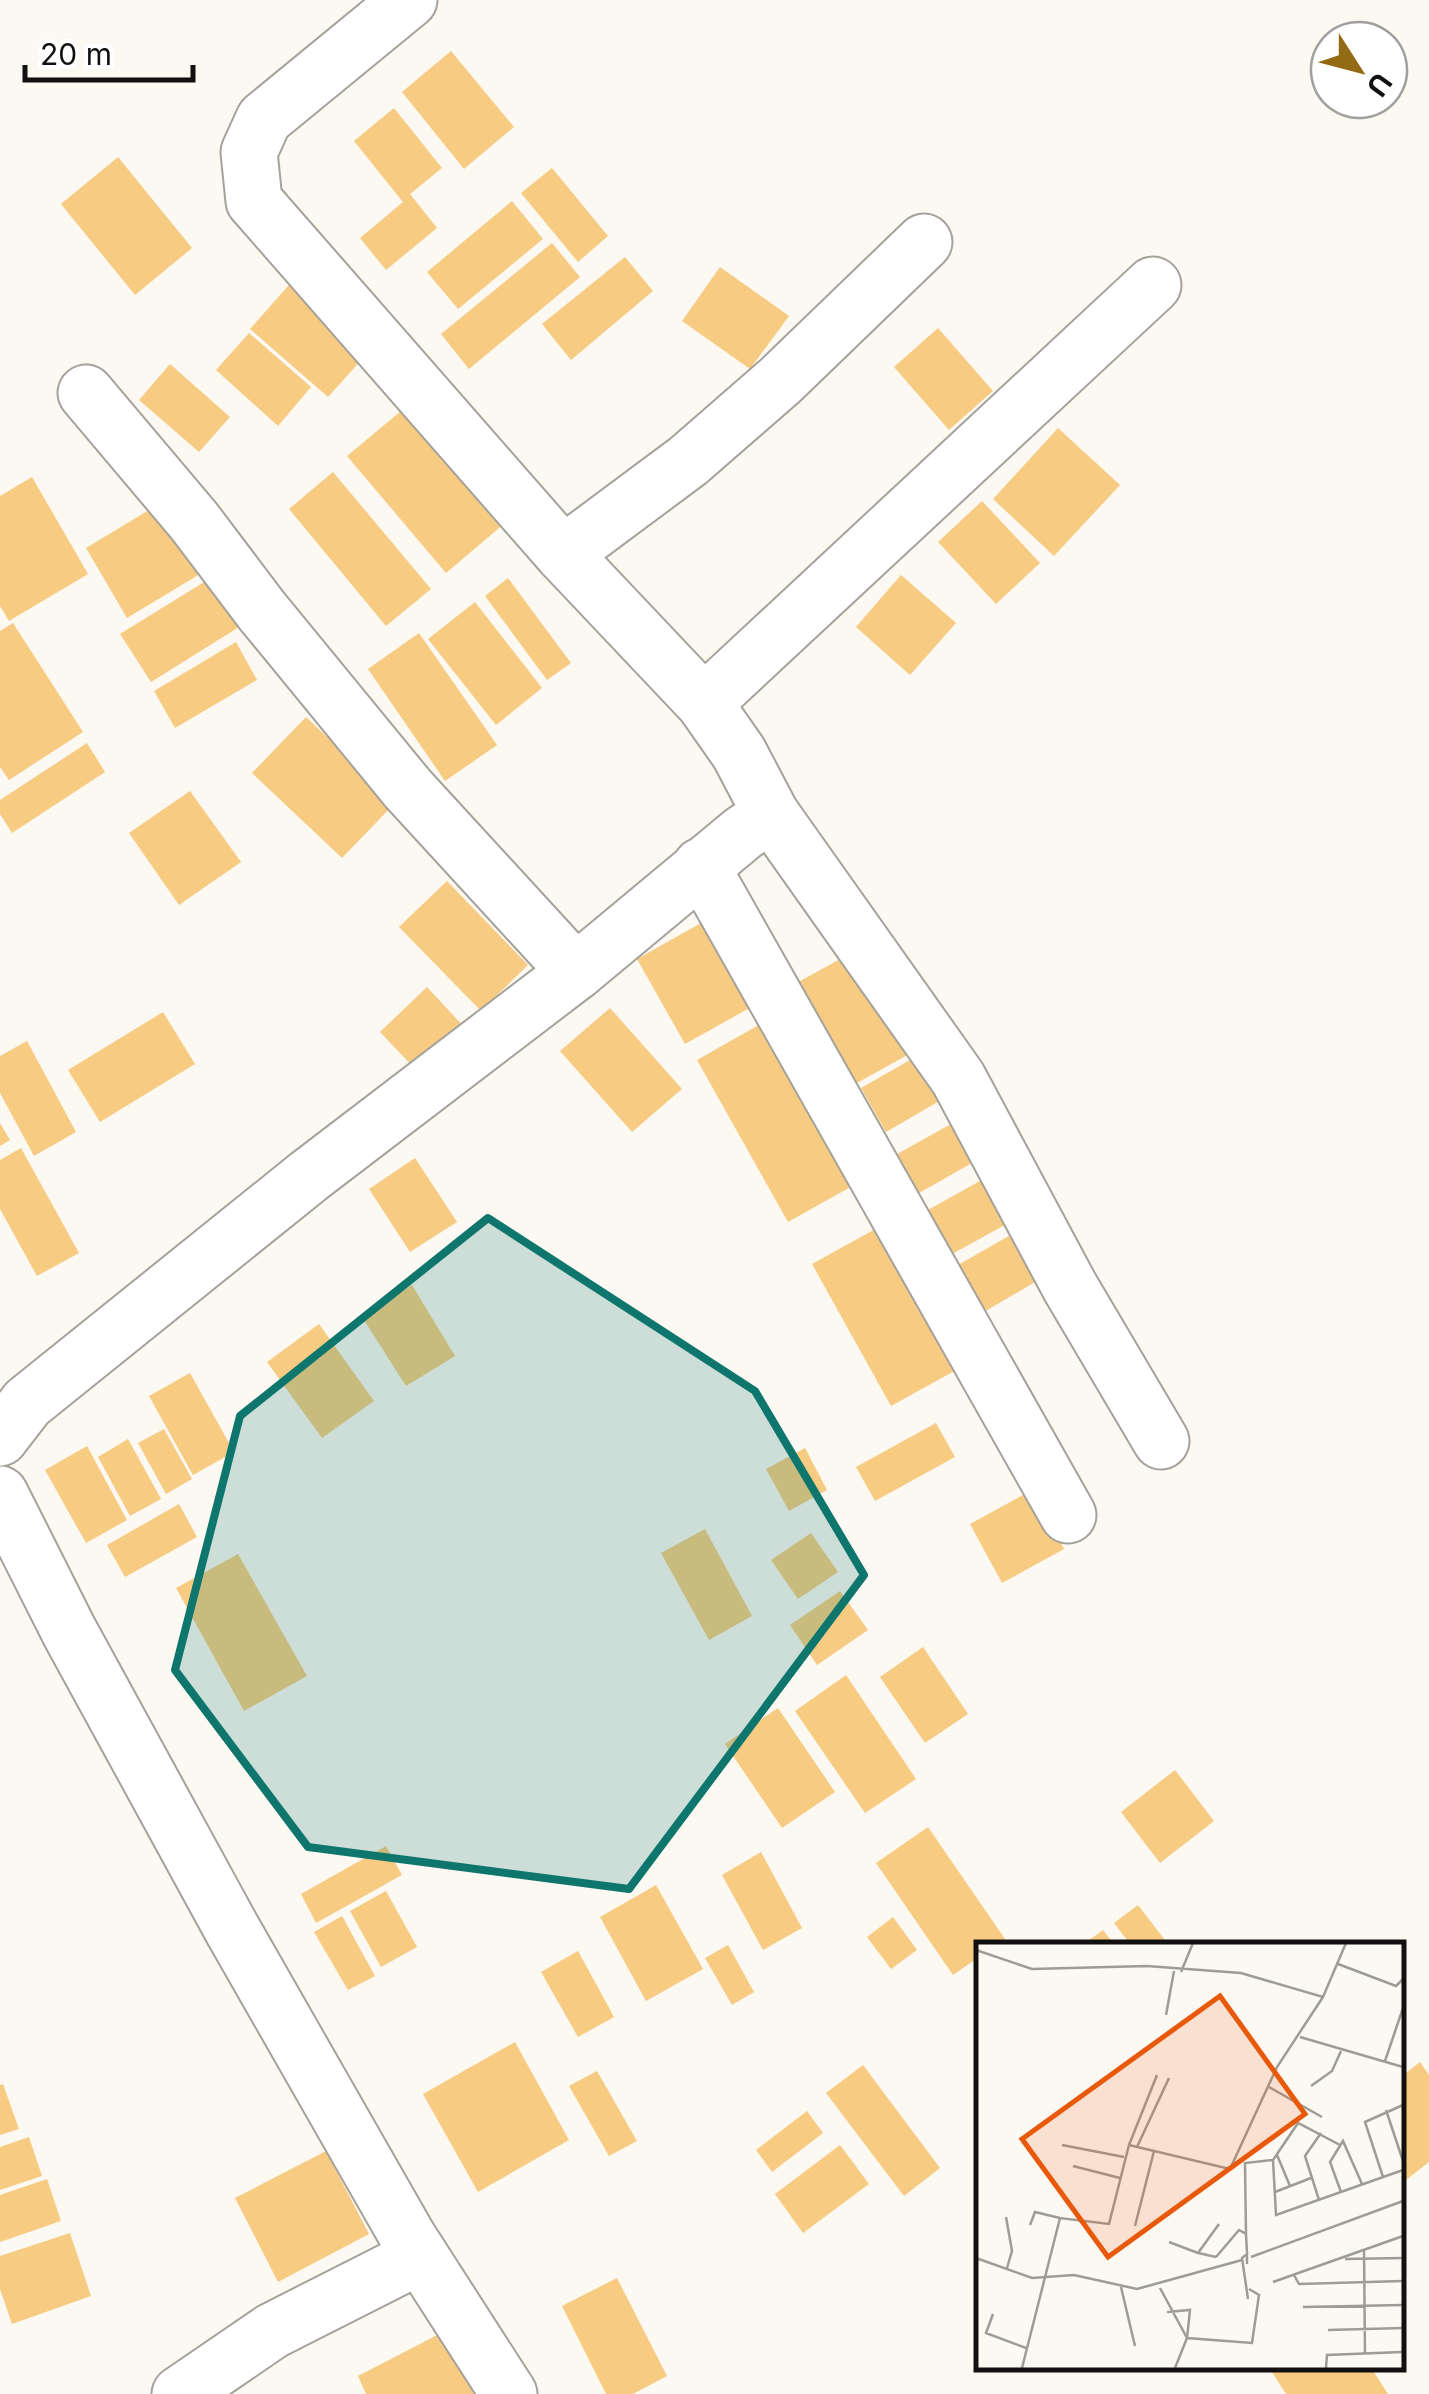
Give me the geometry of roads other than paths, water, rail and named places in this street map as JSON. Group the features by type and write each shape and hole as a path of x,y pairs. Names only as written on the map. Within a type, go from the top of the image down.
{"street":[{"path":"408,0 264,119 249,152 254,201 563,554 704,703 740,753 771,814 958,1078 1070,1287 1161,1441"},
{"path":"563,554 688,461 781,380 924,242"},
{"path":"704,703 1153,285"},
{"path":"86,393 194,521 262,611 408,789 576,972"},
{"path":"0,1438 16,1414 42,1391 771,814"},
{"path":"702,866 1068,1515"},
{"path":"0,1494 232,1929 420,2256 509,2394"},
{"path":"180,2394 272,2332 420,2256"}]}
